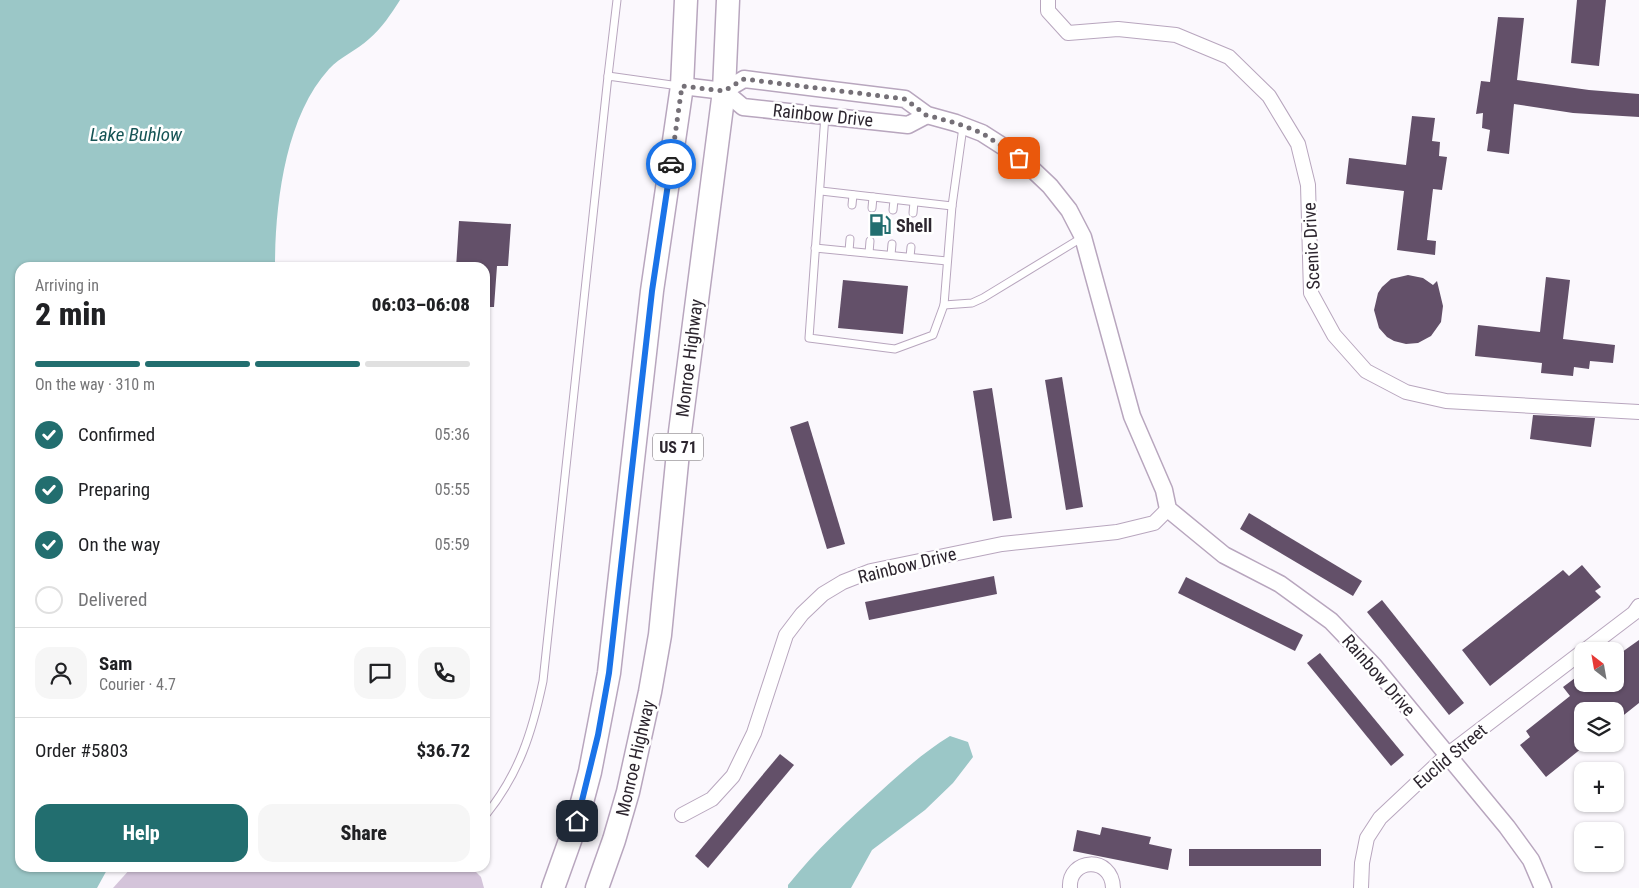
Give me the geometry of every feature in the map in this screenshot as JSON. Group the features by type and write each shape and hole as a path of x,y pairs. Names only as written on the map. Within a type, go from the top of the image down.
{"highway":[{"name":"US 71","path":"553,888 577,821 606,698 652,291 682,86 686,0"},
{"name":"Monroe Highway","path":"597,888 628,792 642,734 658,644 680,432 724,91 728,0"}],"street":[{"name":"Scenic Drive","path":"1048,0 1048,11 1068,33 1118,29 1176,35 1229,57 1269,96 1298,144 1308,185 1311,293 1334,335 1366,371 1406,392 1446,401 1639,412"},
{"name":"Rainbow Drive","path":"926,115 908,124 743,107 724,91 744,79 905,99 926,115 982,133 1007,148 1032,168 1050,186 1069,210 1083,237 1132,416 1164,490 1168,509 1224,555 1280,584 1331,621 1374,666 1507,827 1531,860 1543,888"},
{"path":"682,86 724,91"},
{"name":"Rainbow Drive","path":"682,815 712,799 733,776 754,733 786,635 802,614 823,594 871,571 1002,544 1117,532 1154,523 1168,509"},
{"name":"Euclid Street","path":"1596,642 1634,613 1639,606"},
{"name":"Euclid Street","path":"1361,888 1362,863 1367,838 1380,818 1446,755 1574,659"},
{"path":"1070,888 1071,877 1075,871 1089,864 1100,865 1106,869 1110,875 1113,888"}],"lane":[{"path":"490,809 510,781 524,753 534,725 543,681 617,0"},
{"path":"608,76 682,86"},
{"path":"825,115 809,338 895,349 933,335 944,305 952,206 963,126"},
{"path":"821,191 952,206"},
{"path":"852,206 853,194"},
{"path":"872,208 873,197"},
{"path":"893,210 894,200"},
{"path":"913,213 914,202"},
{"path":"944,305 972,303 983,298 1083,237"},
{"path":"849,250 850,239"},
{"path":"869,253 870,242"},
{"path":"891,255 892,244"},
{"path":"910,257 911,246"},
{"path":"815,248 947,261"}],"shaded area":[{"path":"127,872 476,872 481,877 484,888 113,888"}],"water":[{"name":"Lake Buhlow","path":"0,0 400,0 374,35 329,69 314,89 302,111 293,136 280,190 275,262 15,262 15,872 106,872 97,888 0,888"},
{"path":"950,736 968,742 973,757 953,783 925,810 872,850 851,888 788,888 788,885 810,860 844,825 914,762"}],"building":[{"path":"1577,0 1606,0 1599,66 1571,63"},
{"path":"1498,17 1524,18 1517,80 1589,90 1639,94 1639,117 1573,113 1514,104 1509,154 1487,151 1490,130 1482,128 1483,113 1476,114 1481,81 1490,82"},
{"path":"1412,116 1435,118 1432,141 1440,142 1439,156 1447,157 1442,190 1433,189 1427,240 1436,241 1435,255 1397,250 1404,191 1346,184 1349,158 1406,165"},
{"path":"459,221 511,224 508,266 497,266 494,307 490,307 490,262 456,262"},
{"path":"1408,275 1423,278 1433,285 1437,281 1443,306 1441,322 1431,336 1418,343 1406,344 1387,337 1379,328 1374,310 1378,293 1382,287 1391,279"},
{"path":"1546,277 1570,280 1563,339 1615,345 1613,363 1590,361 1589,369 1574,367 1573,376 1541,373 1542,363 1475,356 1478,325 1540,332"},
{"path":"843,280 908,286 903,334 838,328"},
{"path":"1062,377 1083,507 1066,510 1045,380"},
{"path":"992,388 1012,518 993,521 973,391"},
{"path":"1533,415 1595,418 1591,447 1530,439"},
{"path":"808,421 845,544 827,549 790,427"},
{"path":"1249,513 1362,581 1353,596 1240,529"},
{"path":"1582,565 1601,587 1595,591 1601,597 1490,686 1462,650 1563,570 1569,576"},
{"path":"994,576 997,594 869,620 865,602"},
{"path":"1186,577 1303,635 1295,651 1178,593"},
{"path":"1382,600 1464,703 1449,715 1367,612"},
{"path":"1639,640 1639,703 1624,715 1624,702 1574,702 1574,752 1577,752 1546,777 1520,745 1530,737 1526,731 1570,696 1563,687 1574,679 1574,692 1624,692 1624,651"},
{"path":"1320,653 1404,755 1391,766 1307,663"},
{"path":"780,754 794,765 708,868 695,856"},
{"path":"1102,827 1151,837 1149,844 1172,849 1168,870 1073,851 1077,830 1100,835"},
{"path":"1189,849 1321,849 1321,866 1189,866"}],"way so far":[{"path":"671,164 682,86 724,91 744,79 905,99 926,115 956,123 982,133 1007,148 1019,158"}],"place":[{"name":"Shell","path":"880,225"}],"route":[{"path":"577,821 598,735 609,673 652,291 671,164"}]}
